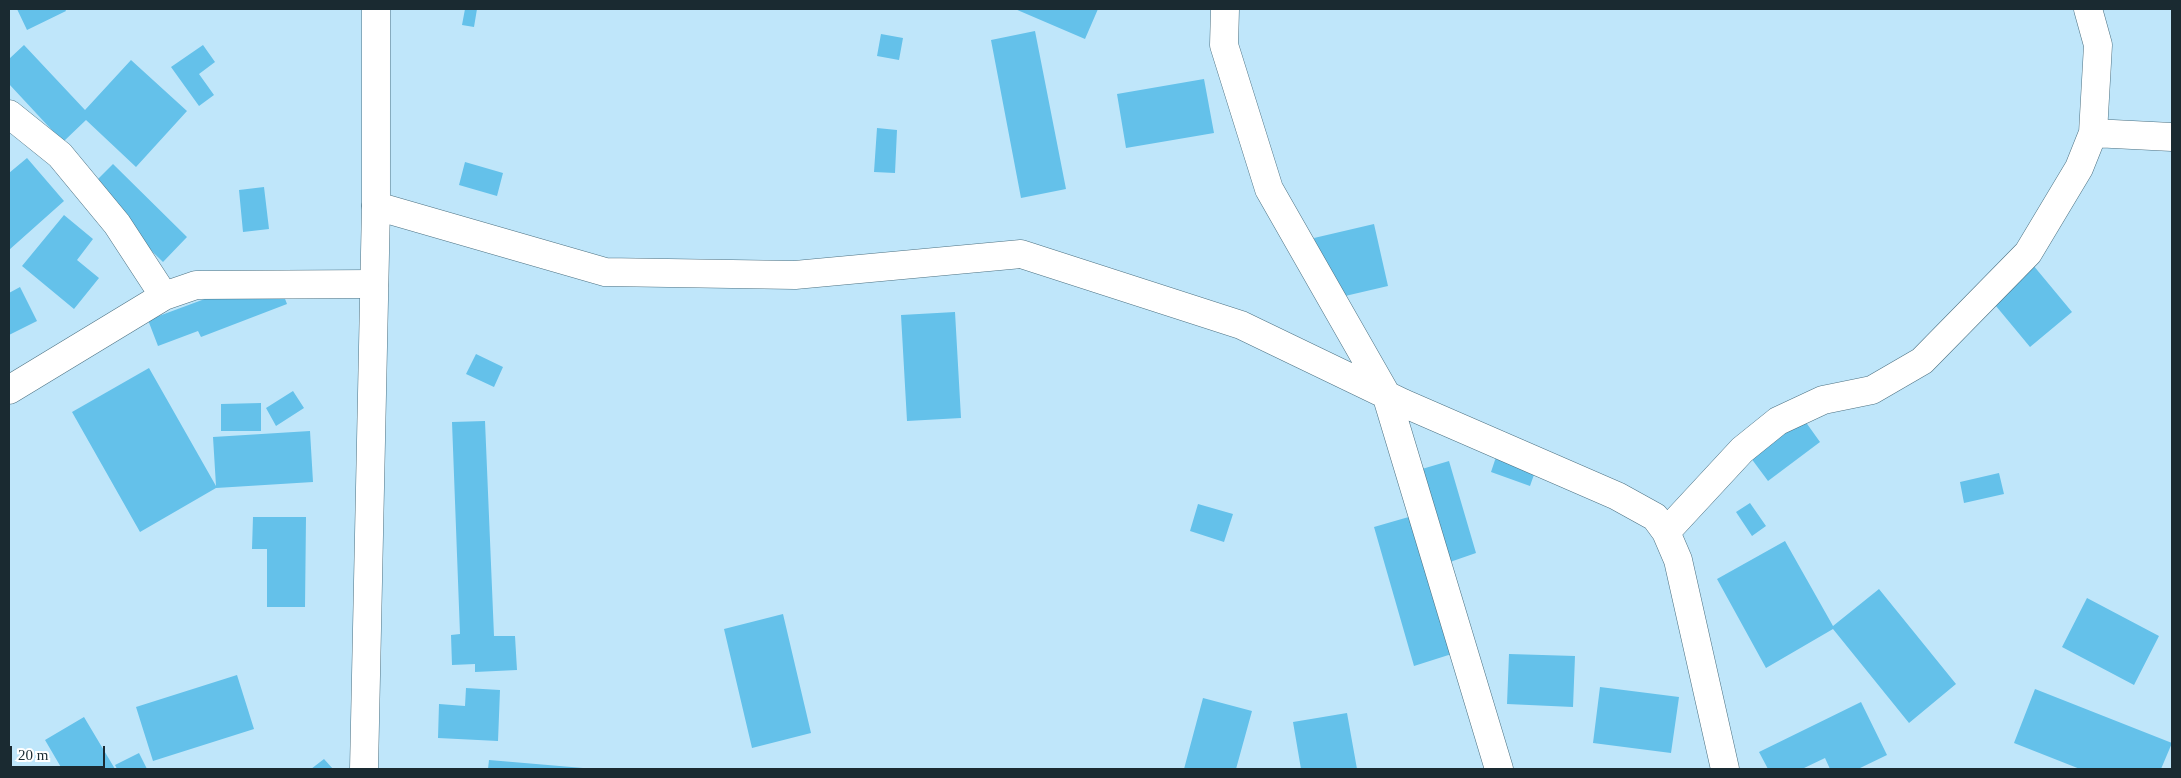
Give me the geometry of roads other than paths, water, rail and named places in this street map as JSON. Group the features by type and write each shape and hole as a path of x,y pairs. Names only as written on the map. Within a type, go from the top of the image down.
{"street":[{"path":"364,769 376,206 376,9"},
{"path":"1225,9 1224,45 1268,188 1386,394 1499,769"},
{"path":"1666,532 1742,450 1778,421 1823,400 1872,390 1922,361 2028,253 2079,168 2093,133 2098,45 2088,9"},
{"path":"9,114 60,155 117,224 164,296"},
{"path":"2093,133 2172,137"},
{"path":"376,206 605,272 795,275 1021,254 1241,325 1386,394 1617,496 1655,517 1666,532 1678,560 1725,769"},
{"path":"9,390 164,296 196,285 374,284"}]}
